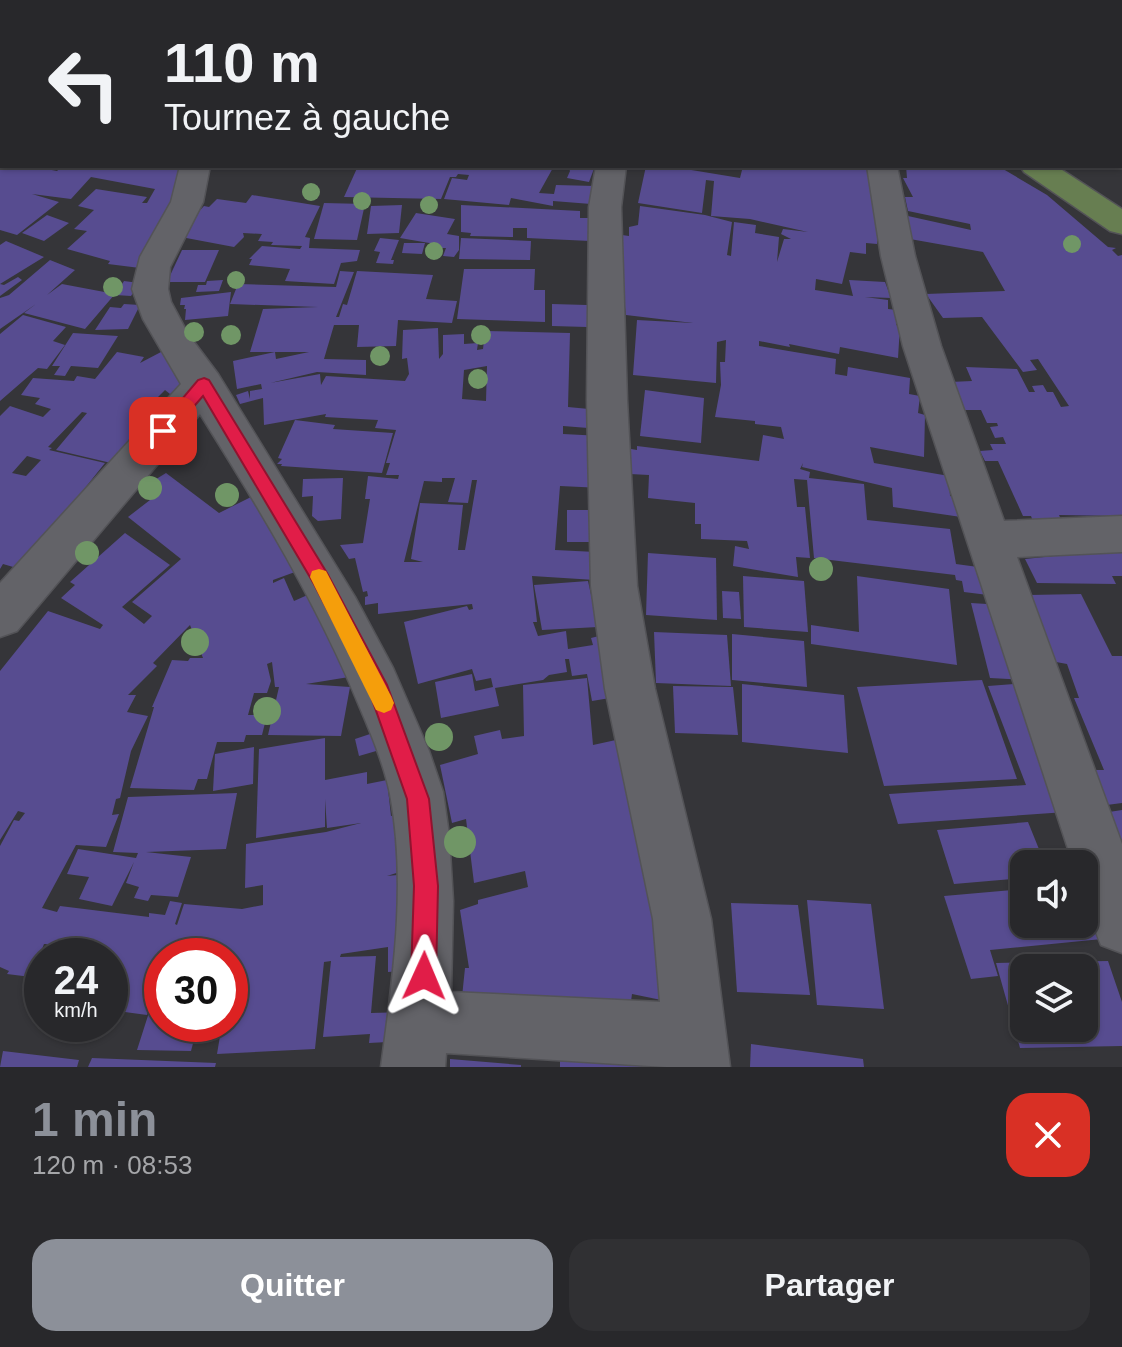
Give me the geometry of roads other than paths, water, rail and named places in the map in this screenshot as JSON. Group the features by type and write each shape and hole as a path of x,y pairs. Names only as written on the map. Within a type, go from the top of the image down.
{"main road":[{"path":"1036,168 1121,223"},
{"path":"1085,170 1121,223"}],"street":[{"path":"195,168 187,204 150,273 154,309 204,384 320,579 377,685 402,748 418,799 426,886 424,976 416,1044 696,1051 682,919 630,689 614,586 607,400 606,237 611,168"},
{"path":"882,168 898,256 922,346 1122,924"},
{"path":"0,616 204,384"},
{"path":"988,540 1122,534"}]}
